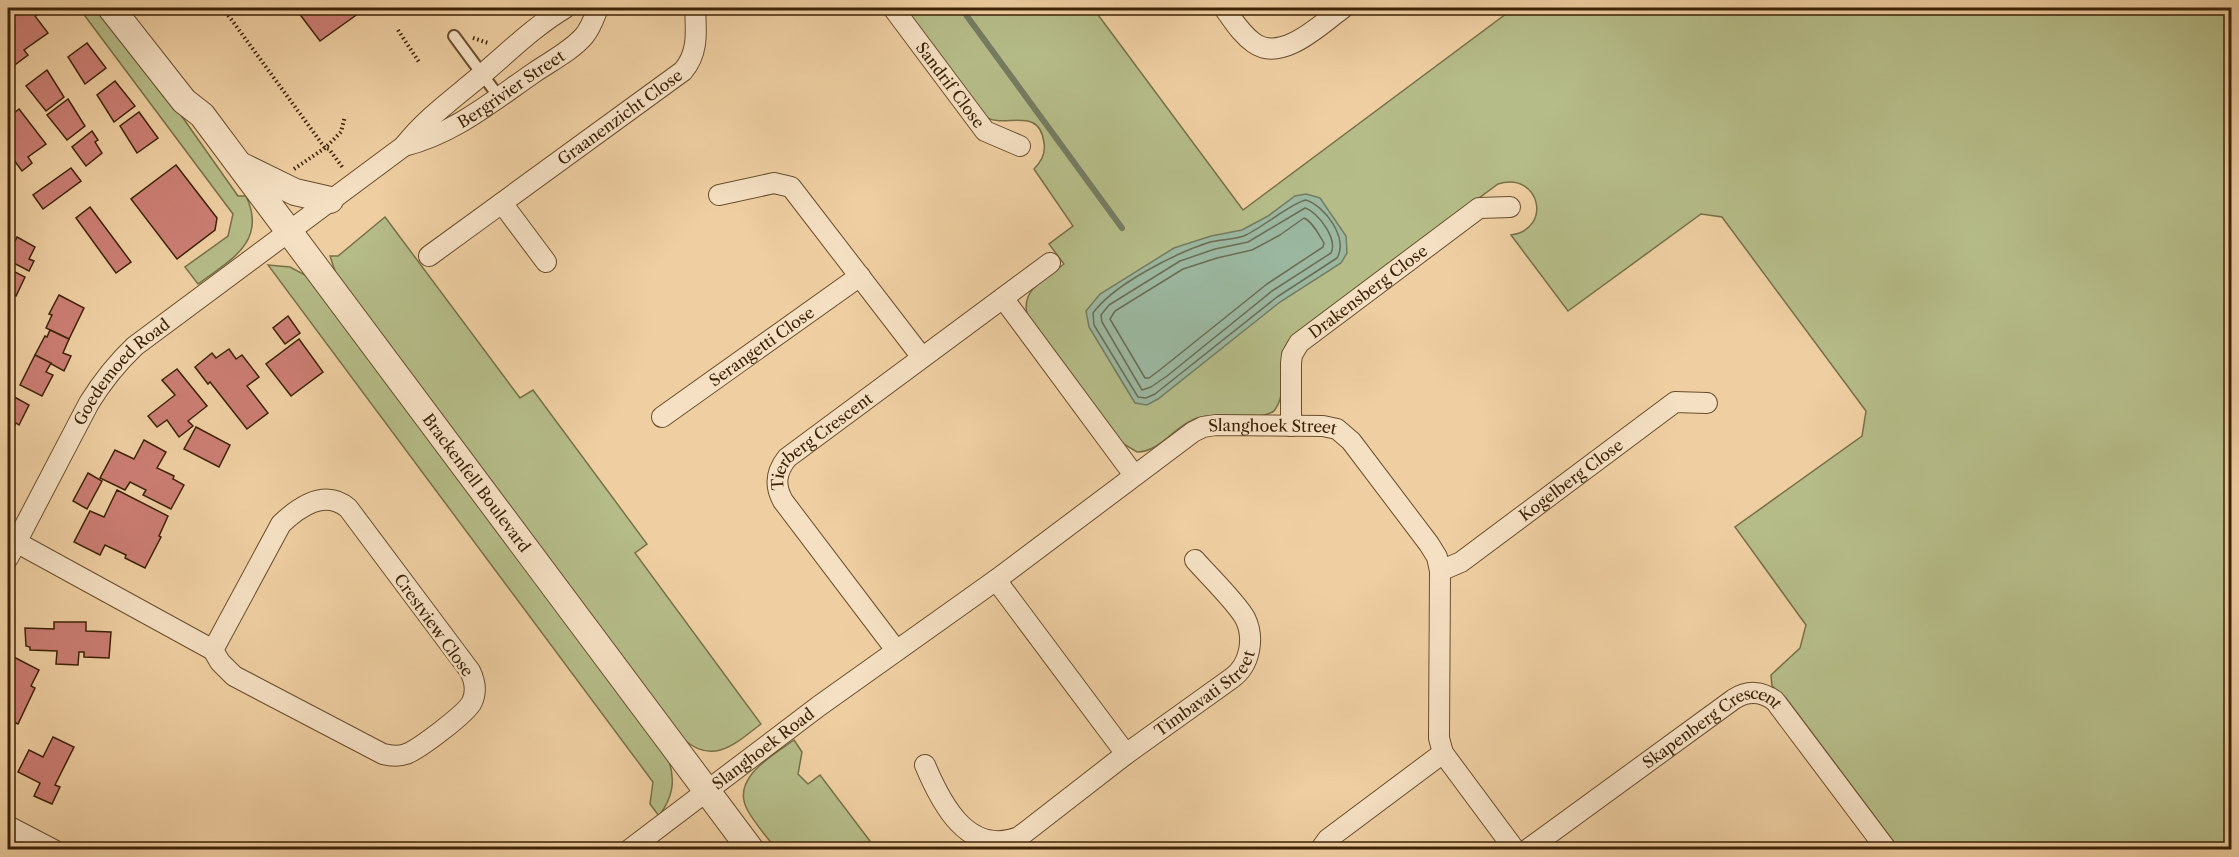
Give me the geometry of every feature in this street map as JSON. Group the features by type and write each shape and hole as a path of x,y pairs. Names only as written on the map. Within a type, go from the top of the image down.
{"street":[{"name":"Brackenfell Boulevard","path":"111,8 184,101 202,115 241,166 751,849"},
{"name":"Brackenfell Boulevard","path":"131,8 196,96 202,115"},
{"name":"Bergrivier Street","path":"290,231 404,146 417,129 524,37 565,8"},
{"name":"Bergrivier Street","path":"404,146 441,134 499,97 583,37 598,8"},
{"name":"Graanenzicht Close","path":"429,256 683,71 696,48 696,8"},
{"name":"Sandrif Close","path":"893,8 985,131 1020,146"},
{"path":"1224,8 1254,44 1263,48 1277,48 1291,45 1343,8"},
{"path":"241,166 295,192 330,200"},
{"path":"720,195 774,183 791,187 921,356"},
{"path":"502,203 546,262"},
{"name":"Drakensberg Close","path":"1291,426 1291,363 1292,355 1299,343 1479,208 1510,207"},
{"name":"Goedemoed Road","path":"12,550 89,403 110,372 135,346 290,231"},
{"name":"Tierberg Crescent","path":"896,650 783,501 777,486 779,471 787,458 921,356 1050,263"},
{"name":"Serangetti Close","path":"662,417 860,276"},
{"path":"1003,298 1134,475"},
{"name":"Kogelberg Close","path":"1440,572 1461,562 1675,402 1707,403"},
{"name":"Slanghoek Street","path":"819,706 996,580 1193,432 1203,427 1330,427 1345,434 1437,557 1440,572 1439,738 1443,753 1515,849"},
{"name":"Crestview Close","path":"12,550 213,650 220,662 234,676 383,754 404,755 416,748 466,712 475,695 470,671 348,508 334,500 315,501 281,524 213,650"},
{"name":"Timbavati Street","path":"925,765 938,796 965,835 980,845 989,847 1010,843 1126,754 1233,678 1243,668 1249,651 1248,629 1244,616 1195,560"},
{"path":"996,580 1126,754"},
{"name":"Skapenberg Crescent","path":"1527,849 1734,699 1754,692 1776,700 1887,849"},
{"name":"Slanghoek Road","path":"629,849 819,706"},
{"path":"1320,849 1328,839 1443,753"},
{"path":"8,826 54,849"}],"lane":[{"path":"454,36 499,97"}],"path":[{"path":"223,8 325,148 329,149 354,183"},
{"path":"398,30 419,62"},
{"path":"274,183 325,148 341,132 345,117"}],"green space":[{"path":"79,8 100,8 159,84 238,196 246,196 252,212 249,238 233,258 198,284 185,267 228,236 233,214"},
{"path":"904,8 1093,8 1243,210 1514,8 2231,8 2231,849 1899,849 1786,698 1772,686 1771,675 1800,648 1806,625 1735,527 1862,436 1866,411 1722,217 1701,214 1568,311 1511,235 1524,231 1533,223 1536,202 1532,193 1524,186 1512,182 1498,184 1293,336 1284,354 1281,393 1274,411 1265,415 1247,417 1216,415 1197,418 1189,421 1153,448 1137,452 1122,443 1027,314 1026,305 1031,291 1064,264 1049,244 1073,226 1034,169 1044,154 1041,131 1029,121 1002,121 986,117"},
{"path":"385,217 520,398 533,390 647,544 635,553 761,724 743,738 724,749 715,751 705,751 694,747 683,739 336,274 330,256 338,256"},
{"path":"268,265 290,267 309,277 668,758 672,774 672,788 659,816 650,804 653,782"},
{"path":"794,740 802,752 798,774 808,784 820,775 876,849 776,849 758,826 748,811 744,789 756,769"}],"water":[{"path":"1306,194 1320,198 1346,236 1347,253 1341,263 1280,302 1158,399 1147,405 1135,403 1089,327 1086,311 1100,294 1174,248 1211,236 1242,230 1268,216 1295,196"}],"building":[{"path":"26,8 36,8 40,13 35,16 48,33 24,50 28,55 8,70 8,49 10,47 8,44 8,10 13,17"},
{"path":"295,8 366,8 320,41"},
{"path":"87,43 106,68 85,84 68,57"},
{"path":"47,70 64,97 46,111 26,86"},
{"path":"115,81 135,106 114,122 97,95"},
{"path":"68,99 85,126 67,140 47,115"},
{"path":"19,109 46,144 28,157 32,163 22,171 8,152 8,118"},
{"path":"139,112 158,138 137,153 120,126"},
{"path":"92,131 98,140 95,142 102,153 86,166 72,147"},
{"path":"176,165 217,218 215,230 177,259 131,199"},
{"path":"71,168 81,181 43,209 33,195"},
{"path":"90,207 131,262 116,273 76,218"},
{"path":"17,237 35,247 29,259 34,261 29,271 8,260"},
{"path":"9,269 25,277 16,296 11,294 8,300"},
{"path":"59,295 84,308 69,339 46,328 52,315 49,314"},
{"path":"288,316 300,333 285,344 273,328"},
{"path":"50,330 69,339 63,353 71,356 64,371 35,355"},
{"path":"299,339 323,372 291,396 266,364"},
{"path":"229,349 236,359 242,355 259,377 247,386 268,413 247,429 210,382 208,384 195,367 212,353 216,358"},
{"path":"35,355 51,363 46,372 53,375 42,396 20,385"},
{"path":"177,369 207,406 188,421 193,426 179,437 167,420 157,427 148,416 175,395 162,380"},
{"path":"9,394 29,405 19,425 16,423 10,435 14,438 8,451"},
{"path":"196,427 230,445 219,467 184,449"},
{"path":"144,440 166,452 157,468 174,476 173,479 184,485 171,509 143,495 146,490 130,482 125,490 100,478 115,450 134,459"},
{"path":"88,473 102,481 87,509 73,501"},
{"path":"117,490 168,516 159,536 161,537 145,568 105,545 100,555 74,542 90,511 104,517"},
{"path":"54,622 86,622 86,631 111,632 109,658 84,657 84,652 79,652 78,665 56,664 57,651 30,650 30,647 26,646 25,628 54,629"},
{"path":"8,654 39,670 31,686 35,688 18,724 8,719"},
{"path":"53,737 74,747 55,785 60,787 52,804 34,796 40,783 18,772 29,750 43,757"}],"waterway":[{"path":"961,8 1122,228"}]}
